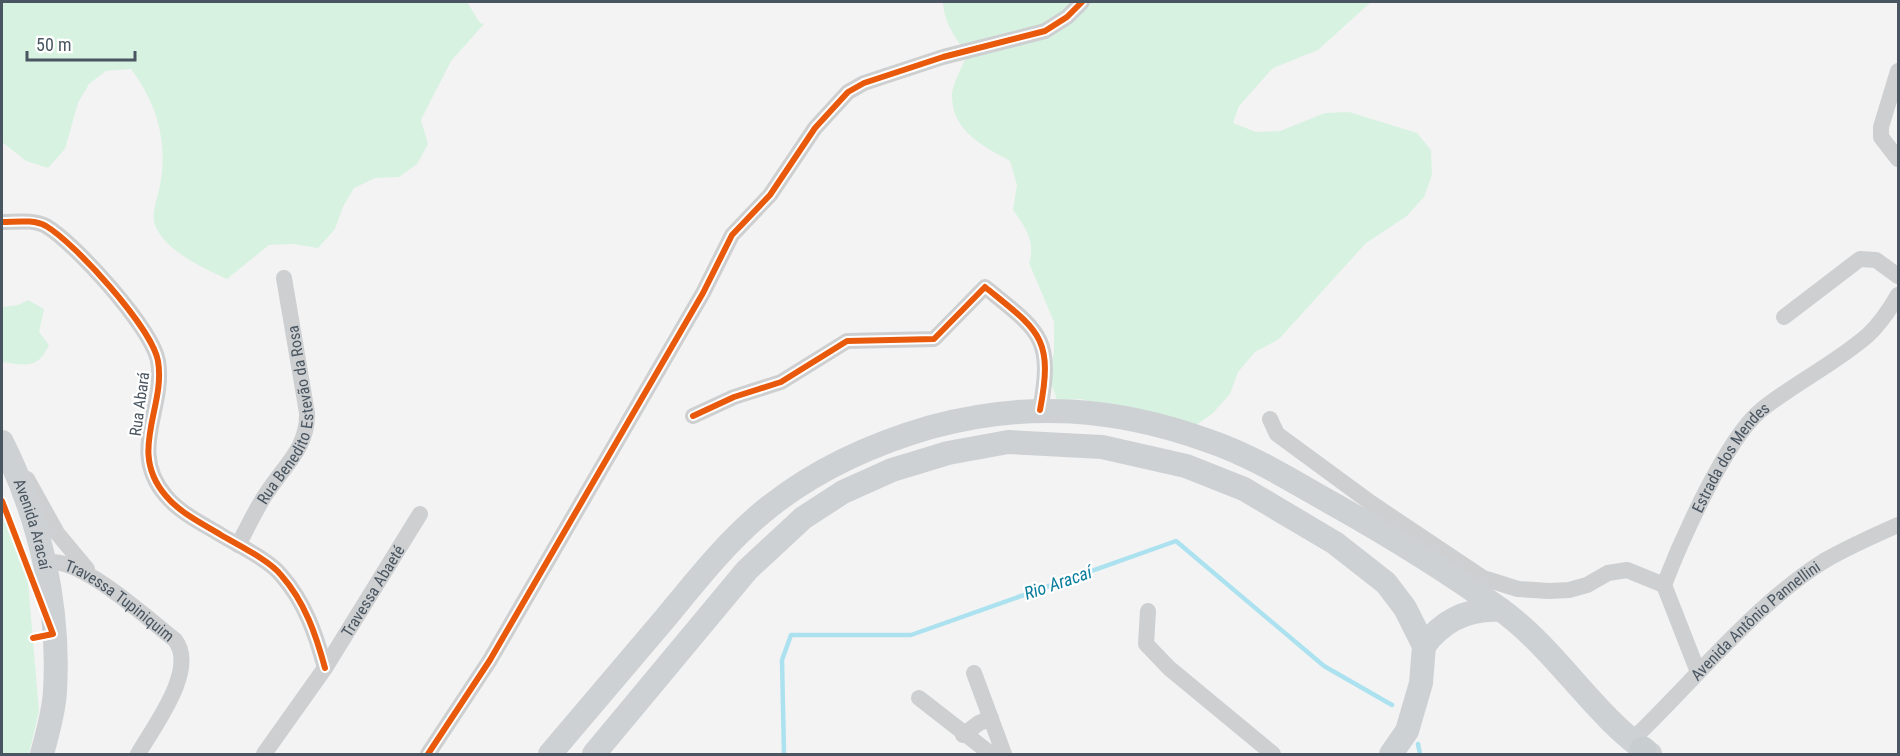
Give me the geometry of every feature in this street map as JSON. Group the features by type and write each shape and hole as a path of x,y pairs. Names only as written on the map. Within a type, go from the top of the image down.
{"main road":[{"path":"550,754 726,545 767,508 830,467 881,442 989,413 1040,410 1117,415 1210,441 1276,472 1390,536 1501,610 1533,635 1604,714 1642,750"},
{"path":"594,754 747,570 803,518 843,492 892,470 948,453 1008,442 1102,447 1137,453 1186,466 1244,489 1335,543 1386,583 1405,608 1424,646 1420,683 1407,731 1391,754"},
{"name":"Avenida Aracaí","path":"2,443 27,497 46,568 53,621 55,693 42,754"},
{"path":"1424,646 1438,629 1457,616 1479,610 1501,610"}],"street":[{"path":"428,754 490,660 703,292 732,235 770,195 834,104 864,83 943,57 1045,31 1067,17 1082,2"},
{"path":"1899,71 1881,127 1881,137 1899,159"},
{"name":"Rua Abará","path":"2,222 35,222 46,226 68,243 105,281 139,324 158,361 147,445 150,464 157,484 166,497 191,517 280,574 314,627 325,668"},
{"path":"1784,317 1860,259 1876,260 1899,276"},
{"name":"Rua Benedito Estevão da Rosa","path":"238,545 267,492 301,446 308,427 284,278"},
{"path":"693,416 734,398 781,382 847,341 934,339 985,287 1024,319 1044,347 1047,375 1040,410"},
{"name":"Estrada dos Mendes","path":"1664,585 1682,539 1721,466 1758,413 1792,385 1831,363 1869,334 1899,295"},
{"path":"1270,419 1277,434 1286,441 1371,503 1483,578 1518,589 1559,591 1587,585 1616,571 1627,570 1664,585 1698,672"},
{"path":"2,443 28,481 57,532 96,580"},
{"name":"Travessa Abaeté","path":"264,754 325,668 420,514"},
{"name":"Avenida Antônio Pannellini","path":"1642,750 1698,672 1805,575 1867,538 1899,525"},
{"name":"Travessa Tupiniquim","path":"46,568 54,562 68,563 96,580 175,640 182,649 182,674 138,754"},
{"path":"1148,611 1146,644 1169,668 1273,754"},
{"path":"974,674 1005,754"},
{"path":"919,698 963,735 991,754"},
{"path":"963,735 979,723 991,718"}],"green space":[{"path":"2,2 467,2 480,23 484,24 451,61 421,120 428,144 417,164 399,177 375,178 354,188 343,207 335,229 318,248 293,244 269,245 227,279 176,251 167,243 155,225 154,212 162,173 162,141 148,97 131,69 106,71 89,84 78,103 65,149 48,168 26,161 2,142"},
{"path":"943,2 1371,2 1318,50 1273,68 1239,106 1233,123 1256,132 1280,131 1325,113 1349,112 1417,133 1431,150 1432,175 1424,197 1407,216 1366,243 1279,339 1255,352 1238,372 1230,394 1213,413 1195,426 1081,399 1057,400 1049,376 1054,352 1054,322 1029,263 1031,249 1028,235 1013,210 1017,185 1010,161 972,137 958,120 952,98 953,88 967,54 948,23"},
{"path":"28,300 44,309 39,332 49,345 40,359 30,364 2,362 2,307 18,305"},
{"path":"2,497 11,515 28,582 39,711 29,754 2,754"}],"waterway":[{"name":"Rio Aracaí","path":"784,754 782,660 791,635 911,635 1176,541 1324,666 1392,705"},
{"name":"Rio Aracaí","path":"1418,744 1420,754"}],"cycle path":[{"path":"428,754 490,660 703,293 732,235 770,195 815,128 848,92 864,83 943,57 1045,31 1067,17 1082,2"},
{"path":"2,222 30,222 46,226 93,267 128,308 153,346 158,361 157,396 148,446 149,463 155,479 166,496 185,513 276,569 297,596 309,619 325,668"},
{"path":"693,416 734,397 781,382 847,341 934,339 985,287 1030,326 1038,338 1045,366 1040,410"},
{"path":"2,501 53,634 33,638"}]}
